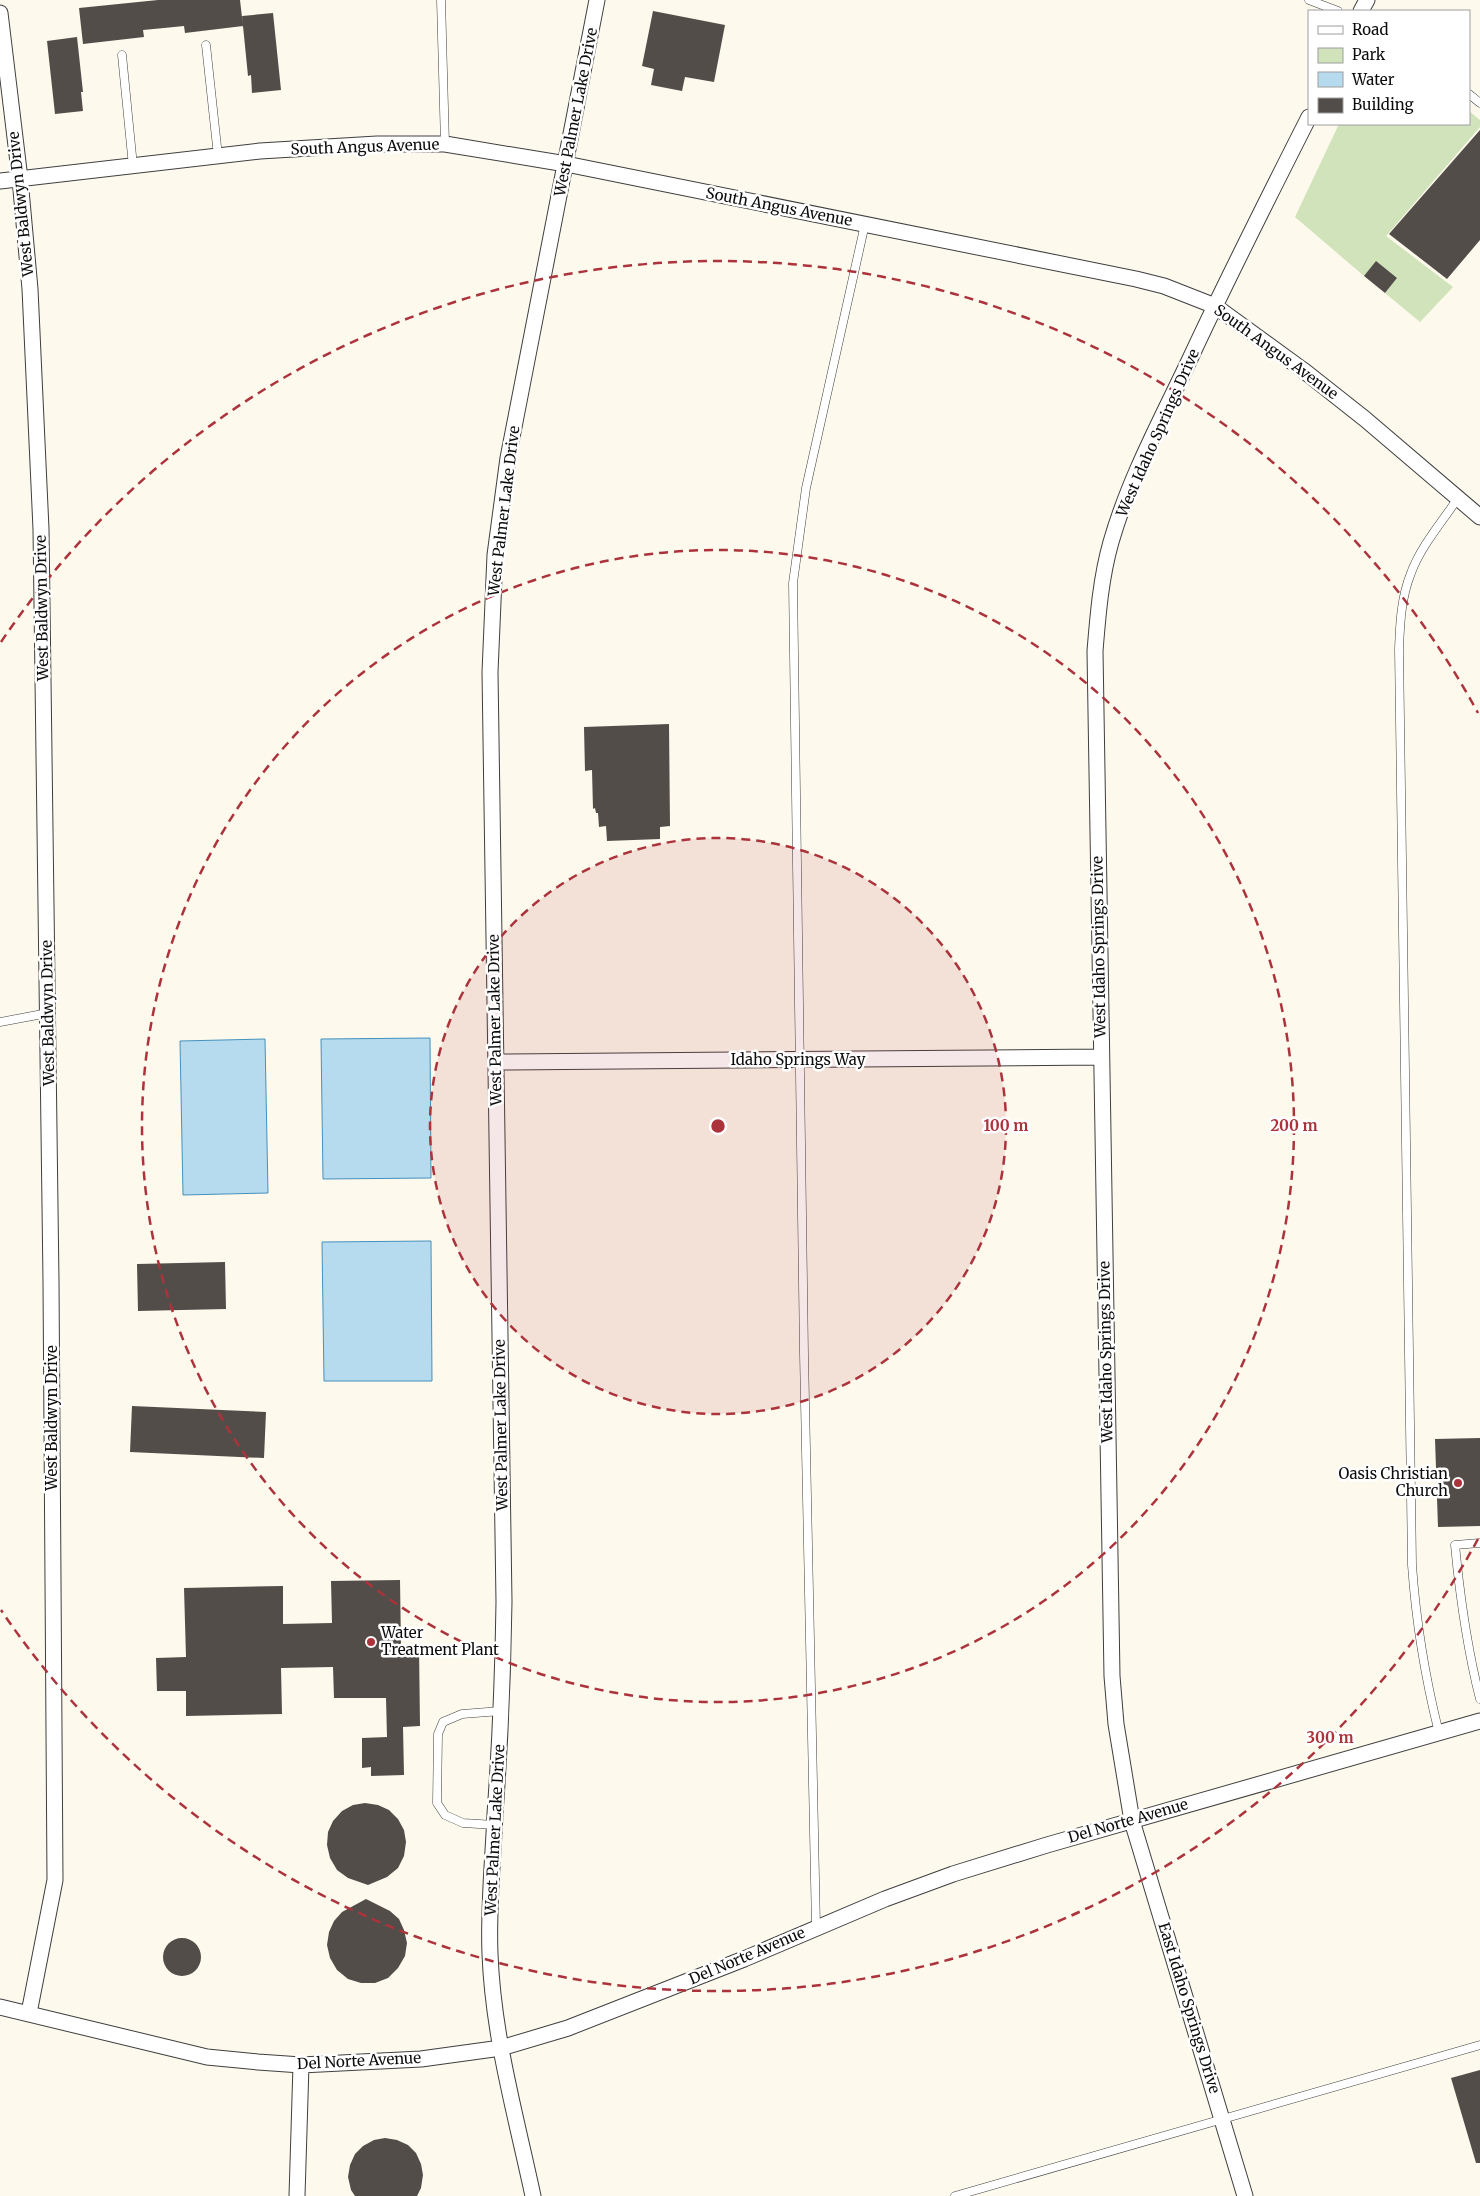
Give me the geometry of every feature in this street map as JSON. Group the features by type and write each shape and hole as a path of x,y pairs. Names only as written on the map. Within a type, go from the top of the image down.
{"street":[{"name":"West Palmer Lake Drive","path":"533,2196 501,2048 494,2002 490,1955 490,1912 502,1711 504,1602 490,672 495,555 508,458 597,0"},
{"name":"West Baldwyn Drive","path":"0,13 20,179 32,326 41,529 48,1013 55,1880 29,2013"},
{"name":"West Idaho Springs Drive","path":"1132,1821 1116,1724 1112,1676 1096,650 1102,583 1111,543 1144,456 1215,306 1308,119"},
{"name":"South Angus Avenue","path":"0,181 322,146 445,144 566,164 1136,279 1170,288 1215,306 1303,370 1365,419 1480,517"},
{"name":"Idaho Springs Way","path":"496,1062 1101,1057"},
{"name":"Del Norte Avenue","path":"0,2007 207,2057 301,2065 422,2059 501,2048 568,2028 744,1959 816,1927 953,1874 1046,1845 1480,1721"},
{"name":"East Idaho Springs Drive","path":"1132,1821 1245,2196"},
{"path":"297,2196 301,2065"}],"lane":[{"path":"441,0 445,144"},
{"path":"1309,0 1335,10"},
{"path":"206,45 218,156"},
{"path":"122,55 133,166"},
{"path":"1470,95 1480,103"},
{"path":"816,1927 804,1354 792,583 806,488 865,224"},
{"path":"1439,1733 1427,1687 1414,1602 1412,1565 1399,649 1404,594 1411,572 1458,498"},
{"path":"0,1022 48,1013"},
{"path":"1480,1543 1455,1545 1468,1652 1480,1699"},
{"path":"495,1825 463,1822 445,1815 438,1803 438,1734 443,1722 462,1714 502,1711"},
{"path":"955,2196 1480,2045"}],"green space":[{"path":"1470,112 1480,120 1480,127 1386,236 1453,287 1420,322 1385,293 1397,278 1364,276 1295,217 1339,125 1470,125"}],"water":[{"path":"430,1038 431,1178 323,1179 321,1039"},
{"path":"265,1039 268,1193 183,1195 180,1041"},
{"path":"431,1241 432,1381 324,1381 322,1242"}],"building":[{"path":"158,0 240,0 243,26 185,33 184,26 143,30 144,37 83,44 79,8"},
{"path":"653,11 725,25 714,82 685,77 682,91 651,85 654,69 642,66"},
{"path":"273,13 281,90 252,93 251,75 248,76 242,16"},
{"path":"77,37 83,92 81,92 83,111 55,114 47,41"},
{"path":"1480,130 1480,240 1447,279 1389,234"},
{"path":"1376,261 1397,278 1385,293 1364,276"},
{"path":"669,724 670,826 660,827 660,839 607,841 606,826 599,827 598,813 596,813 595,808 593,809 592,770 585,771 584,727"},
{"path":"225,1262 226,1309 138,1311 137,1264"},
{"path":"132,1406 266,1412 264,1458 130,1452"},
{"name":"Oasis Christian Church","path":"1480,1438 1480,1526 1438,1527 1435,1439"},
{"path":"400,1580 401,1647 419,1646 420,1726 403,1727 404,1775 371,1776 371,1767 362,1768 362,1738 387,1737 386,1698 334,1698 333,1667 281,1668 282,1714 186,1716 186,1691 157,1691 156,1658 186,1657 184,1588 283,1586 283,1624 332,1623 331,1581"},
{"path":"365,1803 378,1805 389,1810 398,1819 404,1830 406,1842 404,1856 398,1868 387,1877 368,1885 348,1878 337,1870 330,1858 327,1845 328,1832 333,1821 342,1811 353,1805"},
{"path":"366,1899 390,1911 399,1919 407,1943 405,1956 398,1968 388,1978 375,1983 361,1983 348,1979 337,1970 330,1958 327,1945 329,1932 334,1921 342,1912"},
{"path":"182,1938 195,1944 201,1957 195,1970 182,1976 169,1970 163,1957 169,1944"},
{"path":"1480,2070 1480,2163 1476,2163 1451,2078"},
{"path":"385,2138 397,2140 408,2145 416,2153 423,2175 421,2188 417,2196 355,2196 351,2190 348,2177 350,2165 355,2154 363,2146 374,2140"}],"place":[{"name":"Oasis Christian Church","path":"1458,1483"},
{"name":"Water Treatment Plant","path":"371,1642"}]}
